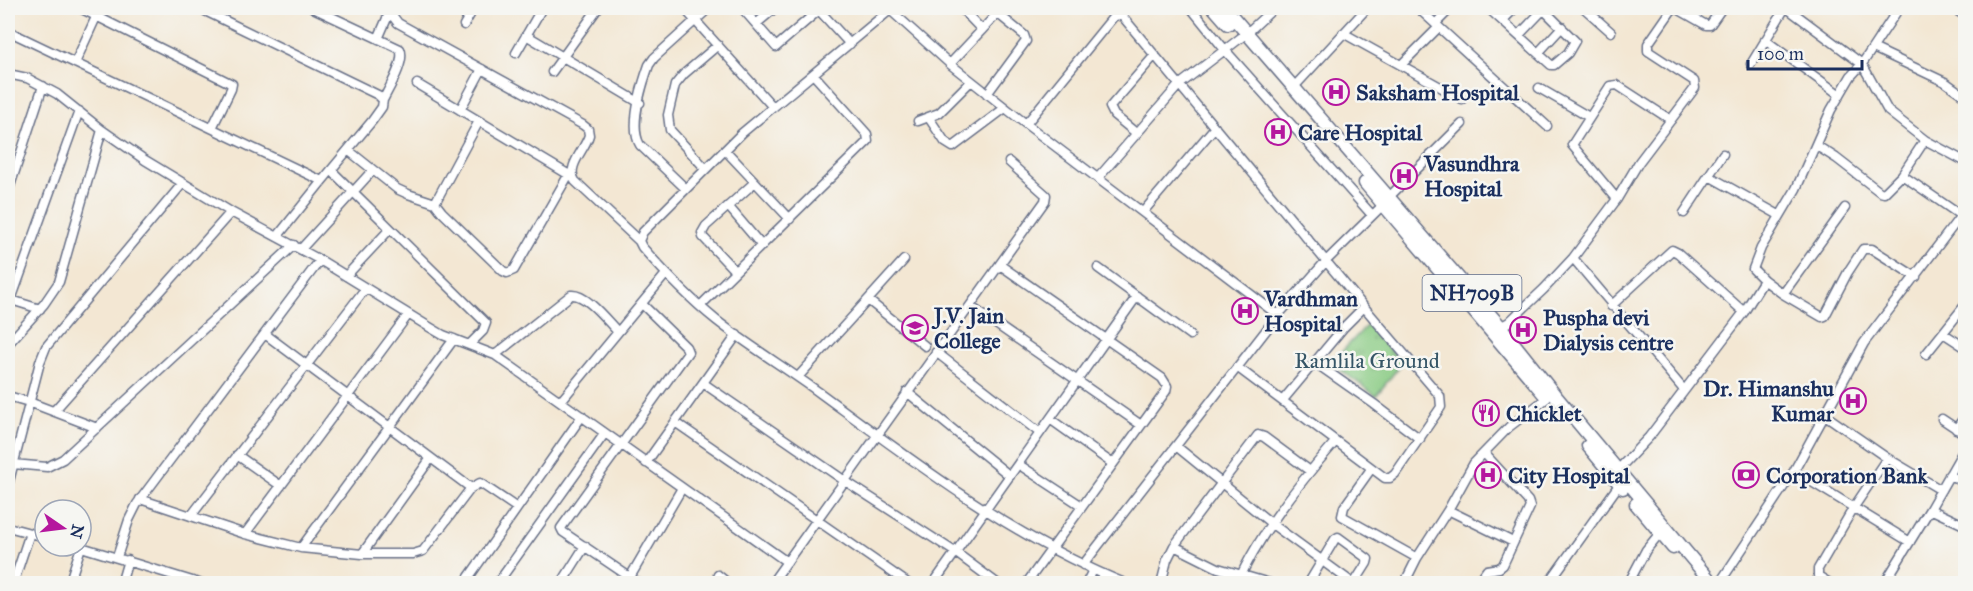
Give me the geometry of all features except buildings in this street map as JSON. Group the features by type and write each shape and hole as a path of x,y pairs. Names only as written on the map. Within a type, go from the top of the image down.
{"highway":[{"name":"NH709B","path":"1214,8 1293,88 1496,330 1554,394 1702,584"},
{"name":"NH709B","path":"1225,8 1243,36 1387,200"},
{"name":"NH709B","path":"1496,330 1547,398 1713,584"}],"street":[{"path":"80,8 232,84 212,129"},
{"path":"199,8 378,95 383,100"},
{"path":"277,237 378,114 403,56 400,49 313,8"},
{"path":"378,39 392,8"},
{"path":"348,150 402,192 435,203 503,271 511,272 519,263 587,142 588,129 583,125 398,23 392,15 392,8"},
{"path":"464,25 474,8"},
{"path":"516,53 542,8"},
{"path":"552,72 598,8"},
{"path":"684,8 773,107"},
{"path":"686,189 636,138 636,124 649,66 654,58 709,8"},
{"path":"742,8 776,47 818,9 850,44"},
{"path":"756,24 775,8"},
{"path":"961,8 982,30"},
{"path":"1191,8 1225,50 1372,215"},
{"path":"1098,178 1179,85 1243,36 1274,8"},
{"path":"1293,88 1367,8"},
{"path":"1418,8 1547,126"},
{"path":"1401,65 1451,8"},
{"path":"1488,8 1553,65 1568,53 1575,41 1543,8 1519,35"},
{"path":"1503,20 1515,8"},
{"path":"1584,8 1611,32"},
{"path":"1496,330 1509,322 1573,258 1617,200 1640,162 1693,91 1695,84 1681,71 1650,53 1647,48 1674,8 1710,25 1722,8"},
{"path":"1751,64 1786,8 1862,64 1888,111 1926,140 1965,162"},
{"path":"1899,8 1840,95 1796,189 1779,215 1753,264 1754,272 1764,280 1824,317 1856,257 1864,248 1872,249 1916,277"},
{"path":"1952,8 1965,16"},
{"path":"639,241 643,232 725,150 889,9 987,94 1278,315"},
{"path":"950,64 982,30 995,10 1024,35 1026,41 987,94"},
{"path":"75,63 97,15"},
{"path":"1026,124 1113,16 1123,17 1440,396 1442,406 1390,478 1385,478 1237,367"},
{"path":"1538,53 1562,27"},
{"path":"8,31 322,181"},
{"path":"1343,33 1462,99"},
{"path":"526,35 639,103"},
{"path":"1765,40 1840,95"},
{"path":"706,169 670,130 668,115 672,94 680,78 718,45"},
{"path":"1873,48 1945,82 1965,97"},
{"path":"1136,133 1114,115 1110,107 1155,55"},
{"path":"460,110 482,69"},
{"path":"700,306 868,141 867,134 813,74"},
{"path":"8,76 27,78 44,86 145,159 231,212 320,260 408,315 454,339 495,355 787,562"},
{"path":"918,121 939,113 971,81"},
{"path":"417,84 570,175 639,241 666,274 700,306 878,436 985,511 1050,549 1127,584"},
{"path":"1617,200 1573,148 1572,143 1589,117 1610,86 1614,84 1671,120"},
{"path":"8,192 44,86"},
{"path":"1539,88 1589,117"},
{"path":"929,118 945,142 953,147 1005,108"},
{"path":"40,309 9,299 78,111"},
{"path":"435,203 479,121"},
{"path":"1083,565 1278,315 1327,260 1462,124"},
{"path":"1143,213 1215,127"},
{"path":"8,344 40,309 59,282 102,130"},
{"path":"1817,146 1880,192 1886,192 1902,175 1926,140"},
{"path":"725,150 790,219"},
{"path":"1684,213 1723,154"},
{"path":"771,584 1047,198 1009,162"},
{"path":"331,170 486,323 483,331 470,344"},
{"path":"13,464 31,467 53,466 63,459 297,247 373,170"},
{"path":"1719,584 1794,471 1864,343 1963,212 1902,175"},
{"path":"1709,176 1779,215"},
{"path":"735,271 703,237 702,233 706,226 755,182"},
{"path":"8,485 46,347 183,183"},
{"path":"728,206 762,246"},
{"path":"1784,294 1845,208"},
{"path":"54,411 231,212"},
{"path":"346,276 390,229"},
{"path":"1611,306 1672,250 1744,312"},
{"path":"1573,258 1611,306 1684,390"},
{"path":"117,557 129,520 141,499 320,260"},
{"path":"798,377 904,260"},
{"path":"1000,265 1166,383 1166,391 1026,584"},
{"path":"1098,268 1190,334"},
{"path":"561,401 666,274"},
{"path":"1548,584 1619,476 1744,312 1764,280"},
{"path":"191,516 365,288"},
{"path":"495,355 575,294 584,297 618,332"},
{"path":"933,584 1137,296"},
{"path":"867,300 925,346"},
{"path":"640,584 628,580 585,546 563,532 561,528 687,355 688,350 642,304"},
{"path":"1926,354 1965,304"},
{"path":"970,306 1141,425"},
{"path":"1283,400 1364,307"},
{"path":"245,534 408,315"},
{"path":"1943,333 1965,348"},
{"path":"265,334 471,488"},
{"path":"646,463 737,335"},
{"path":"301,549 454,339"},
{"path":"936,352 1040,433"},
{"path":"1314,362 1420,439"},
{"path":"703,383 845,481 956,552 999,584"},
{"path":"908,392 1010,476"},
{"path":"8,396 97,428"},
{"path":"1404,584 1474,463 1509,427 1547,398"},
{"path":"1826,415 1887,458 1941,490"},
{"path":"1956,429 1965,415"},
{"path":"464,584 582,416"},
{"path":"1942,418 1965,435"},
{"path":"1050,419 1113,464"},
{"path":"675,422 909,584"},
{"path":"497,584 605,433"},
{"path":"1161,584 1167,560 1174,546 1255,438 1260,435 1310,471"},
{"path":"1237,584 1272,524 1310,471 1335,442"},
{"path":"1176,446 1272,524 1322,560 1354,583 1368,559 1340,537 1335,538 1322,560 1308,584"},
{"path":"1884,584 1965,446"},
{"path":"1477,584 1487,570 1502,567 1529,504 1484,453"},
{"path":"237,455 281,486"},
{"path":"362,554 431,458"},
{"path":"1831,584 1818,576 1818,569 1854,507 1887,458"},
{"path":"1018,464 1082,506"},
{"path":"1371,469 1344,507 1342,516 1417,558"},
{"path":"1794,471 1910,542"},
{"path":"1949,475 1965,483"},
{"path":"141,499 245,534 301,549 362,554 413,554 423,551 471,488 480,483 517,508"},
{"path":"628,580 682,488"},
{"path":"1930,508 1965,526"},
{"path":"1448,510 1513,542"},
{"path":"8,527 33,534"},
{"path":"13,584 30,533"},
{"path":"1628,584 1646,550 1660,533"},
{"path":"561,584 585,546"},
{"path":"1174,546 1208,564 1273,584"},
{"path":"93,550 128,560 178,580 202,584"},
{"path":"69,584 76,558"},
{"path":"121,584 128,560"},
{"path":"1086,584 1094,570"},
{"path":"718,575 729,584"}],"green space":[{"name":"Ramlila Ground","path":"1368,324 1402,363 1376,396 1331,363"}],"place":[{"name":"Saksham Hospital","path":"1336,92"},
{"name":"Care Hospital","path":"1278,132"},
{"name":"Vasundhra Hospital","path":"1404,176"},
{"name":"Vardhman Hospital","path":"1245,311"},
{"name":"J.V. Jain College","path":"915,328"},
{"name":"Puspha devi Dialysis centre","path":"1523,330"},
{"name":"Dr. Himanshu Kumar","path":"1853,401"},
{"name":"Chicklet","path":"1486,413"},
{"name":"City Hospital","path":"1488,475"},
{"name":"Corporation Bank","path":"1746,475"}]}
